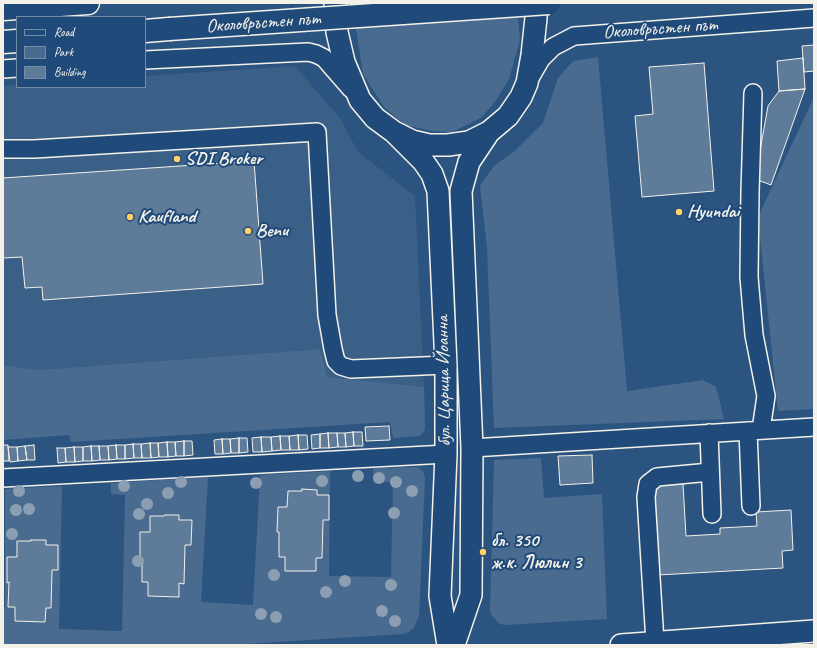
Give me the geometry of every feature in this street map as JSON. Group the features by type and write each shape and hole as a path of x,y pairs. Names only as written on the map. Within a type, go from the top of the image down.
{"highway":[{"path":"3,9 88,3"},
{"name":"Околовръстен път","path":"146,31 549,3"},
{"path":"3,42 16,41"}],"main road":[{"path":"335,3 337,32 344,62 360,100 376,118 394,132 412,141 429,145 448,145 469,142 490,132 508,116 521,97 526,83 533,48 536,18 535,3"},
{"name":"бул. Царица Йоанна","path":"394,132 423,161 432,174 438,191 446,365 446,454 440,596 448,645"},
{"name":"бул. Царица Йоанна","path":"454,645 471,595 472,448 461,191 469,162 490,132"},
{"path":"621,645 814,631"}],"street":[{"name":"Околовръстен път","path":"526,83 541,59 553,47 574,36 814,18"},
{"name":"Околовръстен път","path":"146,60 308,52 324,58 360,100"},
{"path":"3,68 16,68"},
{"path":"751,506 755,430 766,396 754,335 749,277 753,93"},
{"path":"3,149 34,149 317,132 327,315 336,361 340,366 351,369 446,365"},
{"path":"472,448 814,427"},
{"path":"709,433 712,514"},
{"path":"3,478 446,454"},
{"path":"655,642 646,497 648,484 657,477 710,472"}],"shaded area":[{"path":"295,66 340,118 358,152 415,196 424,387 326,377 319,349 38,370 3,365 3,86 16,85 16,88 146,88 146,76"}],"green space":[{"path":"352,3 517,3 520,40 509,79 495,102 481,118 452,132 432,131 405,125 384,107 363,74"},
{"path":"598,57 627,391 703,380 716,387 724,419 494,428 487,248 480,185 495,165 515,151 543,123 558,78 573,61"},
{"path":"814,97 814,409 778,411 758,217"},
{"path":"320,349 327,377 424,387 425,429 423,433 419,436 393,438 390,422 71,442 69,435 3,440 3,365 38,370"},
{"path":"541,458 544,498 602,494 607,619 504,625 499,623 492,616 490,611 494,460"},
{"path":"417,467 423,471 425,478 419,616 414,628 409,632 403,634 230,645 3,645 3,607 5,607 5,489 62,486 59,629 122,631 125,495 111,494 111,483 208,477 201,602 253,605 260,475 330,471 329,576 391,577 393,482 373,482 373,468","holes":["302,489 316,490 317,495 329,495 329,519 323,520 322,558 316,558 316,571 285,571 285,557 279,557 279,532 277,532 278,507 287,507 288,491 302,491","179,515 179,520 192,520 191,544 185,545 184,583 179,583 179,597 148,596 148,582 142,582 140,532 150,532 150,516","46,540 46,545 58,545 58,570 52,570 51,608 46,608 45,622 15,621 15,607 8,607 9,582 7,582 7,557 17,557 17,541"]}],"building":[{"path":"814,45 814,71 804,72 802,46"},
{"path":"803,58 805,89 779,91 777,61"},
{"path":"704,63 714,191 642,197 635,116 653,114 649,67"},
{"path":"805,89 771,185 755,179 768,106 779,91"},
{"name":"Kaufland","path":"254,161 263,284 43,300 42,287 25,288 22,257 3,258 3,178"},
{"path":"389,426 390,440 366,441 365,427"},
{"path":"353,432 354,446 346,447 345,433"},
{"path":"353,432 362,432 363,446 354,446"},
{"path":"328,433 329,448 320,448 320,434"},
{"path":"328,433 337,433 338,447 329,448"},
{"path":"337,433 345,433 346,447 338,447"},
{"path":"320,434 320,448 312,449 311,435"},
{"path":"298,435 299,450 290,450 289,436"},
{"path":"298,435 307,435 308,449 299,450"},
{"path":"280,436 281,450 272,451 271,437"},
{"path":"280,436 289,436 290,450 281,450"},
{"path":"261,437 262,452 253,452 252,438"},
{"path":"261,437 271,437 272,451 262,452"},
{"path":"239,438 239,453 231,453 230,439"},
{"path":"239,438 247,438 248,452 239,453"},
{"path":"222,439 223,454 215,454 214,440"},
{"path":"222,439 230,439 231,453 223,454"},
{"path":"184,441 184,456 176,456 175,442"},
{"path":"184,441 192,441 193,455 184,456"},
{"path":"167,442 168,457 159,457 158,443"},
{"path":"167,442 175,442 176,456 168,457"},
{"path":"150,443 151,458 142,458 141,444"},
{"path":"150,443 158,443 159,457 151,458"},
{"path":"133,444 134,458 125,459 125,445"},
{"path":"133,444 141,444 142,458 134,458"},
{"path":"3,445 8,445 9,461 3,461"},
{"path":"34,445 35,460 27,460 25,446"},
{"path":"116,445 117,459 109,460 108,446"},
{"path":"116,445 125,445 125,459 117,459"},
{"path":"25,446 27,460 18,461 17,447"},
{"path":"91,446 92,461 83,461 83,447"},
{"path":"91,446 99,446 100,460 92,461"},
{"path":"99,446 108,446 109,460 100,460"},
{"path":"8,447 17,447 18,461 10,462"},
{"path":"74,447 75,462 66,462 65,448"},
{"path":"74,447 83,447 83,461 75,462"},
{"path":"57,448 65,448 66,462 58,463"},
{"path":"592,455 593,483 560,485 558,456"},
{"path":"683,484 686,536 720,534 720,528 757,526 756,512 791,510 793,550 782,551 783,568 658,575 653,486"},
{"path":"302,489 317,490 317,495 329,495 329,520 323,520 322,558 316,558 316,571 285,571 285,557 279,557 279,532 277,532 278,507 287,507 288,491 302,491"},
{"path":"179,515 179,520 192,520 191,545 185,545 184,584 179,583 179,597 148,596 148,582 142,582 140,532 150,532 150,516"},
{"path":"46,540 46,545 58,545 58,570 52,570 51,608 46,608 45,622 15,621 15,607 8,607 9,582 7,583 7,557 17,557 17,541"}],"place":[{"name":"SDI Broker","path":"177,159"},
{"name":"Hyundai","path":"679,212"},
{"name":"Kaufland","path":"130,217"},
{"name":"Benu","path":"248,231"},
{"name":"бл. 350 ж.к. Люлин 3","path":"483,552"}]}
